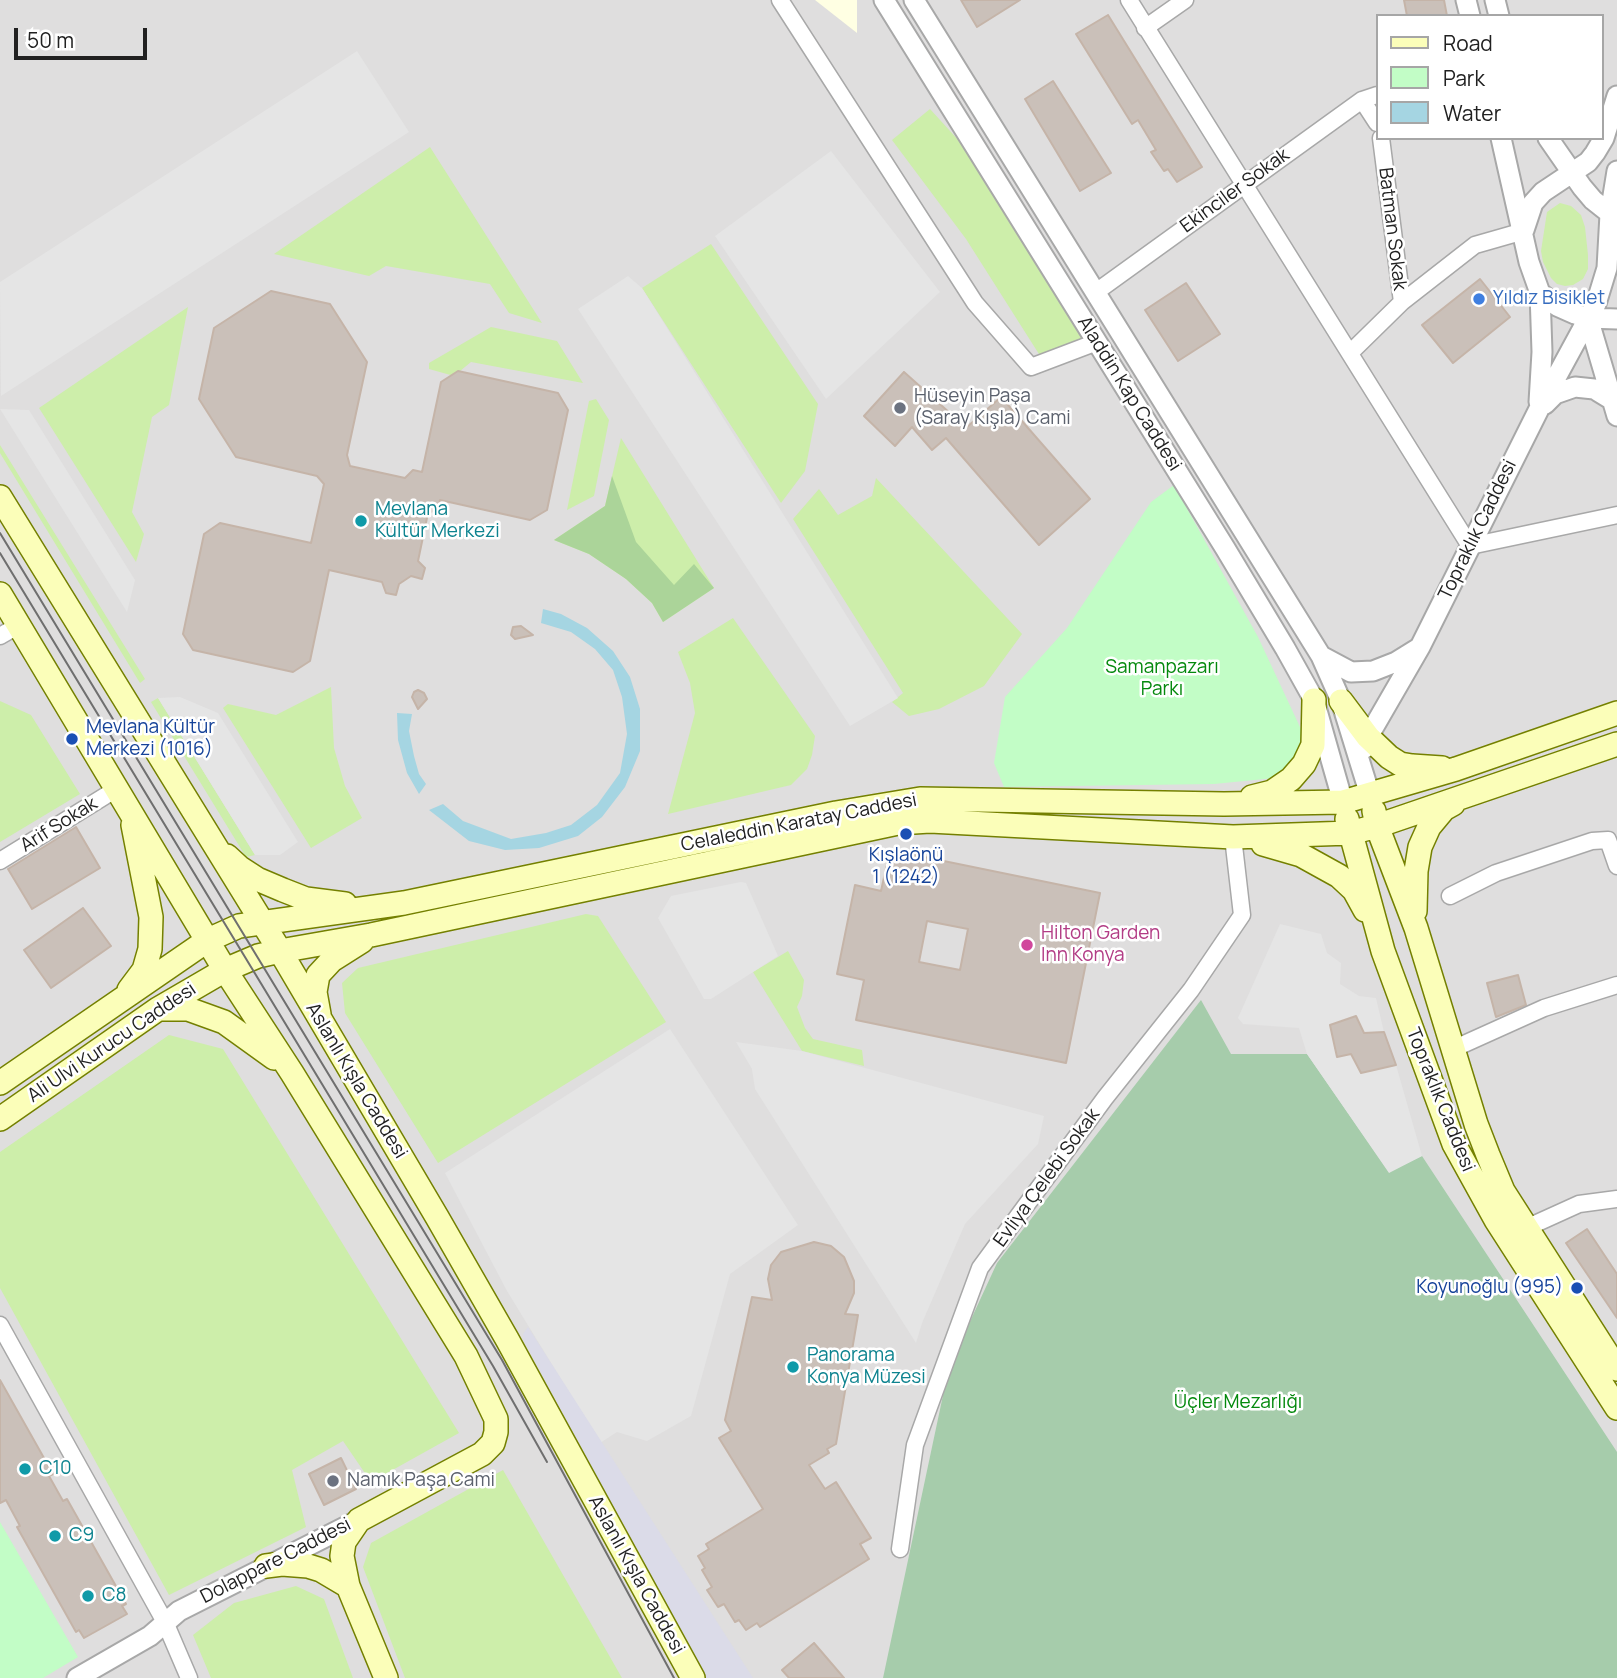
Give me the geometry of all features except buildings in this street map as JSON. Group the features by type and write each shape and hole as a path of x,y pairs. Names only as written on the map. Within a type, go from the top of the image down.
{"main road":[{"name":"Aslanlı Kışla Caddesi","path":"0,497 280,951 507,1339 693,1678"},
{"path":"0,594 9,631 124,798 225,970 292,1073"},
{"path":"1224,804 1272,792 1291,779 1304,764 1313,745 1314,700"},
{"path":"1341,701 1367,737 1400,764 1456,769"},
{"path":"1370,795 1456,769 1617,713"},
{"path":"1377,826 1617,744"},
{"name":"Celaleddin Karatay Caddesi","path":"262,924 404,903 882,803 920,799 964,799 1224,804 1343,802 1370,795"},
{"name":"Topraklık Caddesi","path":"1370,795 1377,826 1416,928 1476,1124 1503,1191 1617,1369"},
{"path":"1416,928 1414,897 1420,847 1429,827 1444,809 1463,797"},
{"path":"122,1001 144,970 150,949 151,917 124,798"},
{"name":"Topraklık Caddesi","path":"1343,802 1383,950 1454,1144 1472,1179 1617,1408"},
{"name":"Celaleddin Karatay Caddesi","path":"280,951 371,935 898,823 930,821 1233,837 1350,833 1377,826"},
{"path":"1233,837 1301,855 1339,876 1354,890 1383,950"},
{"path":"212,842 240,868 306,899 362,905 404,903"},
{"name":"Ali Ulvi Kurucu Caddesi","path":"0,1083 208,940 239,926 262,924"},
{"path":"320,1020 315,992 318,975 332,960 371,935"},
{"name":"Ali Ulvi Kurucu Caddesi","path":"0,1119 159,1009 225,970 258,956 280,951"},
{"path":"159,1009 188,1009 225,1022 260,1045 292,1073"},
{"name":"Dolappare Caddesi","path":"292,1073 479,1381 496,1419 493,1443 482,1454 359,1520"},
{"path":"359,1520 344,1542 342,1556 348,1586 386,1678"},
{"path":"266,1566 308,1566 321,1570 348,1586"}],"street":[{"path":"780,0 975,303 1031,367 1097,342"},
{"name":"Aladdin Kap Caddesi","path":"884,0 1218,537 1314,700 1343,802"},
{"name":"Aladdin Kap Caddesi","path":"914,0 1321,656 1341,701 1370,795"},
{"path":"1129,0 1470,546 1617,515"},
{"path":"1144,27 1185,0"},
{"path":"1370,97 1376,118"},
{"name":"Ekinciler Sokak","path":"1096,292 1370,97"},
{"path":"1603,140 1611,104"},
{"name":"Batman Sokak","path":"1381,140 1402,302"},
{"name":"Topraklık Caddesi","path":"1501,140 1529,262 1540,293 1542,352 1539,409"},
{"path":"1549,140 1593,200 1614,217"},
{"path":"1524,231 1533,203 1556,182 1588,162 1603,140"},
{"name":"Topraklık Caddesi","path":"1361,763 1367,737 1420,646 1603,286 1614,217 1617,172"},
{"name":"Batman Sokak","path":"1402,302 1475,245 1524,231"},
{"path":"1540,293 1557,306 1588,318 1617,319"},
{"path":"1351,352 1402,302"},
{"path":"1588,318 1615,407"},
{"path":"1539,409 1555,394 1575,387 1594,389 1615,407"},
{"path":"1321,656 1351,672 1373,671 1396,662 1420,646"},
{"name":"Arif Sokak","path":"0,861 124,798"},
{"name":"Evliya Çelebi Sokak","path":"900,1549 915,1445 981,1268 1105,1098 1191,990 1242,915 1233,837"},
{"path":"1450,896 1496,873 1592,841 1608,840 1617,866"},
{"path":"1453,1049 1544,1009 1617,985"},
{"path":"1526,1228 1579,1204 1617,1199"},
{"path":"0,1325 165,1622 189,1678"},
{"name":"Dolappare Caddesi","path":"77,1678 150,1636 179,1611 359,1520"}],"shaded area":[{"path":"0,0 1617,0 1617,1678 0,1678"},
{"path":"815,0 857,0 857,33"},
{"path":"357,51 409,132 1,396 0,282"},
{"path":"831,151 940,292 826,399 715,236"},
{"path":"628,276 642,288 898,698 850,726 578,309"},
{"path":"0,409 29,410 135,580 127,612"},
{"path":"180,697 218,713 298,842 280,855 255,855 158,698"},
{"path":"746,883 778,956 711,999 704,999 658,918 671,896"},
{"path":"1280,924 1321,934 1327,953 1341,963 1340,984 1359,996 1376,998 1384,1032 1364,1033 1356,1016 1330,1025 1337,1057 1351,1054 1361,1073 1396,1065 1422,1156 1389,1173 1307,1054 1299,1028 1243,1024 1238,1018"},
{"path":"670,1029 798,1225 730,1274 691,1416 647,1441 617,1432 600,1443 507,1291 445,1173"},
{"path":"736,1042 802,1051 1044,1116 1038,1144 965,1224 916,1343 755,1089 752,1069"},
{"path":"528,1327 753,1678 702,1678 523,1339"}],"green space":[{"path":"930,109 991,176 1091,335 1044,362 966,239 892,140"},
{"path":"430,147 542,323 509,313 490,284 386,266 369,276 274,254"},
{"path":"1560,203 1571,206 1581,215 1588,255 1588,269 1583,279 1565,286 1557,284 1551,278 1541,251 1547,212"},
{"path":"711,244 818,404 805,471 781,503 642,288"},
{"path":"188,307 169,405 152,417 132,512 144,534 136,562 39,408"},
{"path":"491,327 557,341 583,383 471,362 454,376 429,369 429,363"},
{"path":"596,399 609,420 594,496 567,510 589,401"},
{"path":"621,438 714,588 663,622 652,603 626,579 589,554 554,540 605,506"},
{"path":"0,445 145,679 140,683 0,453"},
{"path":"612,476 636,542 674,585 694,564 714,588 663,622 652,603 626,579 589,554 554,540 605,506"},
{"path":"876,478 1022,634 984,686 939,709 909,716 892,702 903,693 793,519 819,489 838,515 872,496"},
{"name":"Samanpazarı Parkı","path":"1174,485 1258,637 1307,742 1285,777 1214,784 1004,787 994,763 1005,697 1067,628 1151,502"},
{"path":"733,618 815,736 812,755 807,769 791,785 668,814 695,713 690,683 678,652"},
{"path":"331,687 334,748 345,786 362,818 311,848 223,708 228,704 276,715"},
{"path":"158,698 255,855 246,857 151,702"},
{"path":"0,701 31,715 80,794 0,842"},
{"path":"586,914 598,916 666,1022 438,1163 345,1013 342,983 358,968"},
{"path":"788,951 804,980 797,1007 805,1028 813,1039 862,1050 864,1066 802,1051 753,972"},
{"name":"Üçler Mezarlığı","path":"1201,1000 1231,1054 1307,1054 1389,1172 1422,1156 1617,1452 1617,1678 883,1678 949,1367 997,1263"},
{"path":"169,1035 223,1049 459,1433 371,1482 343,1441 292,1470 306,1527 169,1595 0,1288 0,1152"},
{"path":"503,1470 622,1678 405,1678 363,1567 371,1543"},
{"path":"0,1522 78,1657 43,1678 0,1678"},
{"path":"296,1586 324,1599 353,1678 211,1678 193,1635 234,1603"}],"water":[{"path":"543,609 561,614 587,628 613,651 630,677 640,709 640,751 625,787 602,817 578,836 539,848 505,850 469,841 429,810 443,804 463,821 511,839 546,833 571,825 597,805 620,773 627,734 622,697 613,670 595,649 571,632 541,623"},
{"path":"397,713 412,714 409,731 414,756 419,774 426,784 419,794 407,773 398,740"}],"tram line":[{"path":"0,533 502,1360 674,1678"},
{"path":"0,553 493,1366 547,1462"}],"place":[{"name":"Yıldız Bisiklet","path":"1479,299"},
{"name":"Hüseyin Paşa (Saray Kışla) Cami","path":"900,408"},
{"name":"Mevlana Kültür Merkezi","path":"361,521"},
{"name":"Mevlana Kültür Merkezi (1016)","path":"72,739"},
{"name":"Kışlaönü 1 (1242)","path":"906,834"},
{"name":"Hilton Garden Inn Konya","path":"1027,945"},
{"name":"Koyunoğlu (995)","path":"1577,1288"},
{"name":"Panorama Konya Müzesi","path":"793,1367"},
{"name":"C10","path":"25,1469"},
{"name":"Namık Paşa Cami","path":"333,1481"},
{"name":"C9","path":"55,1536"},
{"name":"C8","path":"88,1596"}]}
